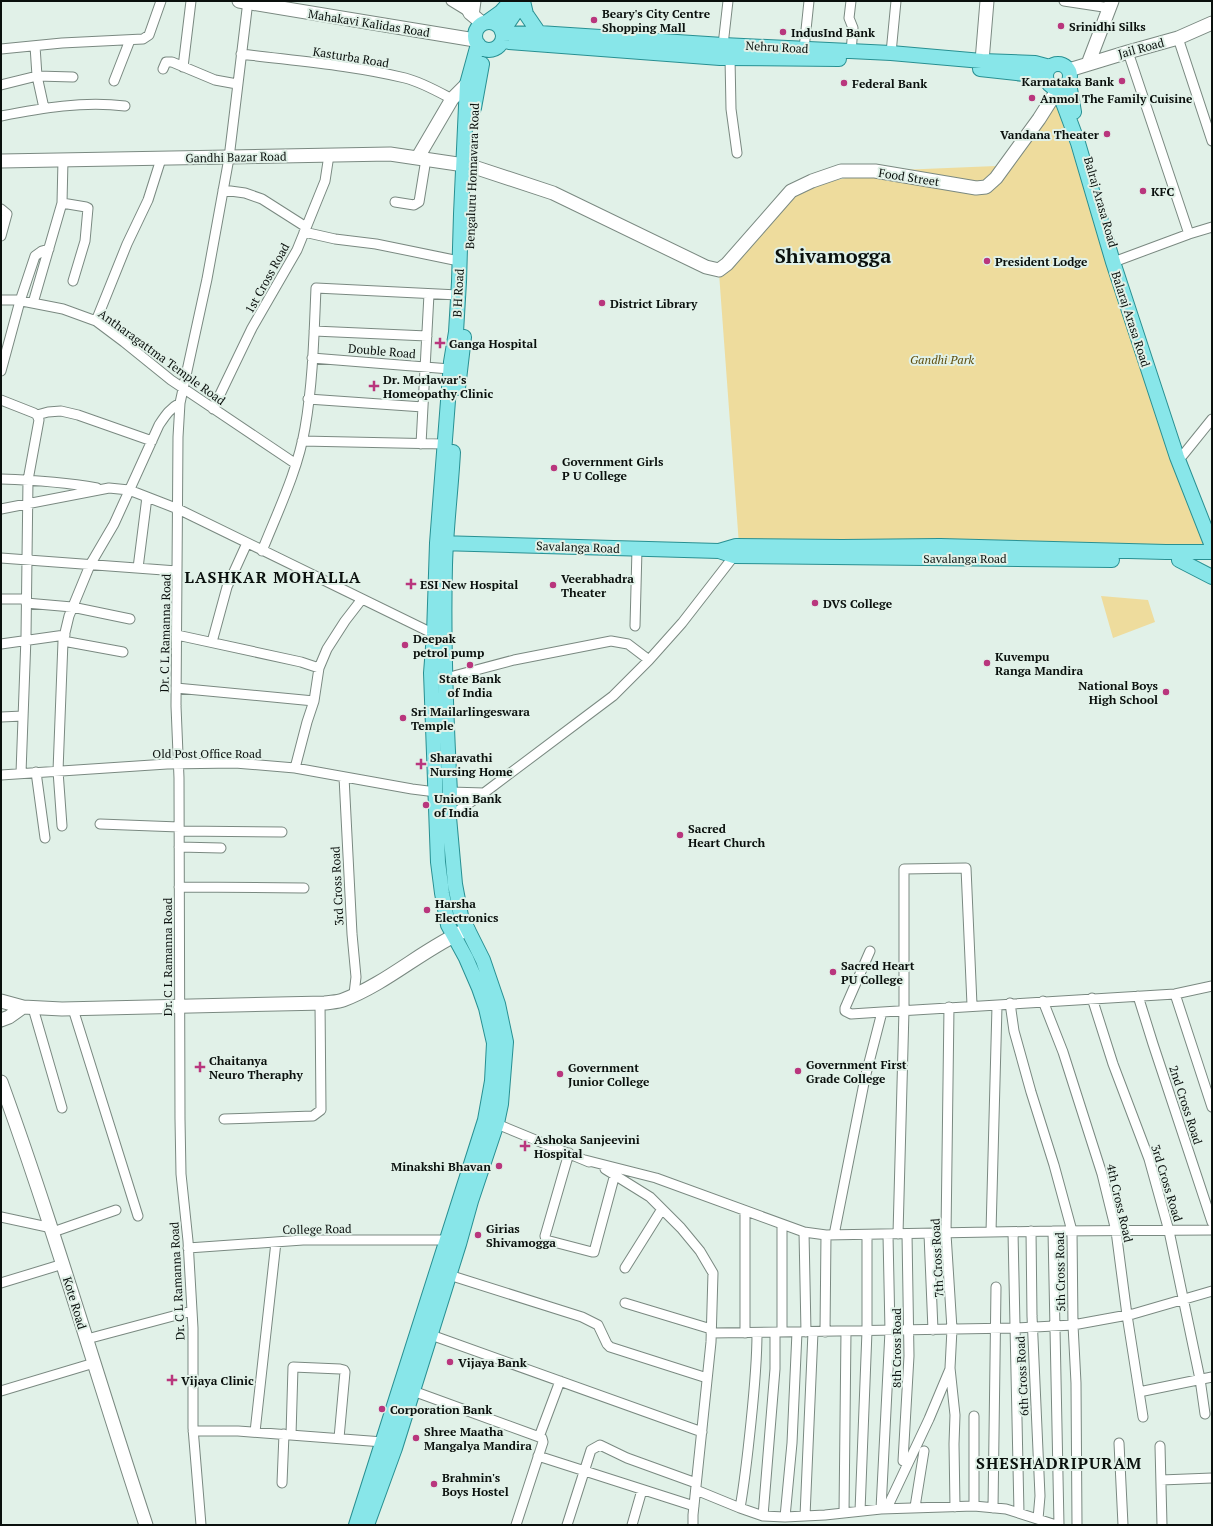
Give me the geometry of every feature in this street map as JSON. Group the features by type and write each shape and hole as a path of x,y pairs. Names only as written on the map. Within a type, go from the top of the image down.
{"main road":[{"path":"475,15 501,12 511,1"},
{"path":"475,15 476,30 480,45 495,48 523,1"},
{"path":"523,1 526,14 539,33"},
{"path":"475,15 497,24 502,36"},
{"name":"Nehru Road","path":"502,36 539,33 723,45 891,53 982,61 1035,63 1048,73"},
{"name":"Nehru Road","path":"502,36 730,58 891,60 1033,75 1048,73"},
{"name":"B H Road","path":"442,543 444,444 450,369 456,332 459,261 467,165 467,84 480,45"},
{"name":"Bengaluru Honnavara Road","path":"442,543 455,427 468,282 467,165 480,45"},
{"path":"1059,64 1064,65 1065,81 1050,86 1048,73 1059,64"},
{"name":"Balraj Arasa Road","path":"1065,81 1118,260 1180,456 1208,525"},
{"name":"Balaraj Arasa Road","path":"1065,81 1078,143 1113,262 1180,456"},
{"path":"1208,525 1212,546"},
{"path":"1208,525 1183,556 1212,577"},
{"path":"356,1525 446,1240 491,1121 501,1104 506,1042 498,1004 483,960 461,916 455,884 449,817 443,792 431,673 442,543"},
{"path":"367,1525 395,1448 449,1275 491,1121 494,1043 479,988 466,958 448,925 438,862 443,792 446,678 445,588 442,543"},
{"name":"Savalanga Road","path":"442,543 718,551 1183,556 1212,558"},
{"name":"Savalanga Road","path":"1183,556 1212,552"}],"street":[{"path":"1,49 62,43 143,39 148,35 161,1"},
{"path":"183,67 191,1"},
{"path":"451,1 475,15 476,1"},
{"path":"723,45 728,1"},
{"path":"804,48 809,1"},
{"path":"851,1 849,18 853,28 851,52"},
{"path":"891,53 896,1"},
{"path":"982,61 987,1"},
{"path":"1064,1 1111,4 1088,64"},
{"name":"Mahakavi Kalidas Road","path":"245,2 480,45"},
{"name":"Dr. C L Ramanna Road","path":"201,1525 193,1431 192,1311 181,1174 179,1072 179,829 176,688 180,403 207,279 229,158 241,54 245,2"},
{"name":"Jail Road","path":"1065,81 1088,64 1178,38 1212,23"},
{"path":"1178,38 1212,141"},
{"path":"114,81 130,40"},
{"path":"35,46 37,76 44,108"},
{"path":"1128,52 1189,234"},
{"name":"Kasturba Road","path":"241,54 344,67 406,79 433,89 452,99"},
{"path":"730,58 731,109 737,153"},
{"path":"163,69 166,62 168,62 216,80 237,84"},
{"path":"1,85 37,76 73,77"},
{"name":"Food Street","path":"467,165 552,193 706,266 719,270 727,264 790,191 812,181 841,171 875,171 976,188 986,187 996,178 1065,81"},
{"path":"395,202 414,205 419,202 422,158 452,99 467,84"},
{"path":"1,116 44,108 89,103 125,106"},
{"name":"Gandhi Bazar Road","path":"1,161 390,154 467,165"},
{"name":"1st Cross Road","path":"213,409 252,328 297,250 325,181 329,155"},
{"path":"96,322 127,244 148,200 161,159"},
{"path":"33,303 62,203 63,160"},
{"path":"223,190 245,193 262,200 305,230 335,239 376,244 459,261"},
{"path":"62,203 86,206 88,208 85,241 73,282"},
{"path":"1,209 7,214 1,236"},
{"path":"1118,260 1212,227"},
{"path":"1,371 20,300 35,256 42,251 49,249"},
{"path":"262,551 296,464 305,428 312,358 316,288 458,295"},
{"path":"421,444 429,294"},
{"name":"Antharagattma Temple Road","path":"1,300 20,300 63,309 96,322 183,388 296,464"},
{"path":"314,331 427,336"},
{"name":"Double Road","path":"312,358 450,369"},
{"path":"1,400 37,415 61,411 78,415 152,441"},
{"path":"308,400 423,407"},
{"path":"62,826 58,771 64,638 69,616 90,565 114,524 128,490 159,425 174,406 180,403"},
{"path":"21,774 26,640 28,480 39,420 37,415"},
{"path":"1180,456 1212,419"},
{"path":"302,441 444,444"},
{"path":"1,479 76,484 103,489"},
{"path":"1,509 103,489 110,488 128,490 178,509 434,634"},
{"path":"138,568 147,497"},
{"path":"212,642 227,587 247,543"},
{"path":"635,626 637,549"},
{"path":"449,817 484,793 613,696 649,660 682,623 735,551"},
{"path":"1,558 177,571"},
{"path":"1,599 72,607 130,619"},
{"path":"295,768 314,701 319,668 327,649 345,621 362,599"},
{"path":"177,635 301,662 319,668"},
{"path":"1,644 26,640 64,638 123,652"},
{"path":"446,678 514,660 611,641 628,644 649,660"},
{"path":"176,688 314,701"},
{"path":"1,717 23,716"},
{"name":"Old Post Office Road","path":"1,775 178,764 235,763 295,768 412,789 443,792 484,793"},
{"path":"36,772 45,838"},
{"name":"3rd Cross Road","path":"344,777 351,926 356,977 354,994"},
{"path":"100,824 179,829 282,832"},
{"path":"179,847 221,848"},
{"name":"8th Cross Road","path":"903,1461 909,1356 909,1330 898,1234 904,1010 904,869 966,868 972,1006"},
{"path":"179,888 304,888"},
{"path":"1,1001 28,1008 73,1009 320,1004 343,1000 402,968 427,950 468,929"},
{"path":"870,951 845,1008 846,1011 851,1014 1175,994 1211,989"},
{"path":"1175,994 1212,1107"},
{"name":"2nd Cross Road","path":"1138,996 1212,1222"},
{"name":"3rd Cross Road","path":"1092,998 1128,1105 1149,1159 1169,1231 1200,1379 1205,1414"},
{"name":"4th Cross Road","path":"1043,1001 1063,1052 1102,1174 1116,1231 1143,1417"},
{"name":"5th Cross Road","path":"1010,1003 1014,1031 1030,1092 1054,1165 1072,1231 1078,1525"},
{"path":"224,1119 313,1116 319,1113 321,1110 320,1004"},
{"path":"991,1232 997,1006"},
{"name":"7th Cross Road","path":"950,1007 946,1234 952,1329 950,1368 955,1415 955,1507"},
{"path":"1,1020 28,1008"},
{"path":"28,1008 62,1108"},
{"path":"73,1009 138,1216"},
{"path":"825,1332 830,1235 865,1078 882,1012"},
{"name":"Kote Road","path":"1,1082 53,1230 86,1339 146,1525"},
{"path":"491,1121 569,1153 615,1174 650,1197 700,1250 714,1273 711,1331 693,1525"},
{"path":"569,1153 545,1236 546,1240 594,1252 615,1174"},
{"path":"585,1160 656,1178 804,1232 830,1235 946,1234 1053,1230 1212,1230"},
{"path":"625,1268 662,1209"},
{"path":"1,1217 53,1230 116,1210"},
{"path":"745,1211 745,1333"},
{"path":"763,1516 778,1332 782,1225"},
{"path":"567,1525 591,1450 600,1446 696,1486 740,1508 763,1516 785,1517 915,1507 974,1506 1006,1509 1058,1525 1053,1230"},
{"name":"6th Cross Road","path":"1031,1231 1032,1327 1040,1496 1038,1519"},
{"path":"804,1232 805,1516"},
{"path":"1014,1232 1019,1513"},
{"path":"884,1509 890,1330 898,1234"},
{"path":"929,1234 933,1330"},
{"path":"860,1511 867,1331 867,1235"},
{"name":"College Road","path":"188,1248 303,1240 446,1240"},
{"path":"255,1432 276,1242"},
{"path":"1,1283 63,1264"},
{"path":"449,1275 582,1317 598,1325 610,1347 706,1378"},
{"path":"993,1508 996,1287"},
{"path":"625,1303 711,1331 757,1333 933,1330 1073,1325 1127,1315 1212,1291"},
{"path":"86,1339 192,1311"},
{"path":"844,1513 846,1331"},
{"path":"785,1517 805,1332"},
{"path":"740,1508 745,1484 756,1365 757,1333"},
{"path":"430,1335 702,1432"},
{"path":"1,1391 94,1363"},
{"path":"282,1483 288,1435 293,1367 344,1370 339,1438"},
{"path":"884,1509 929,1419 950,1368"},
{"path":"1139,1392 1212,1377"},
{"path":"539,1437 560,1381"},
{"path":"413,1391 539,1437 543,1440 516,1525"},
{"path":"974,1416 974,1506"},
{"path":"193,1431 255,1432 383,1442"},
{"path":"1119,1443 1123,1525"},
{"path":"1160,1446 1162,1525"},
{"path":"915,1507 924,1451"},
{"path":"538,1456 694,1506"},
{"path":"1161,1480 1212,1478"},
{"path":"632,1525 642,1490"}],"green space":[{"name":"Gandhi Park","path":"1054,98 1209,553 739,545 719,273 791,191 875,171 996,166"},
{"path":"1101,596 1148,600 1155,622 1113,638"}],"place":[{"name":"Beary's City Centre Shopping Mall","path":"594,20"},
{"name":"Srinidhi Silks","path":"1061,26"},
{"name":"IndusInd Bank","path":"783,32"},
{"name":"Karnataka Bank","path":"1122,81"},
{"name":"Federal Bank","path":"844,83"},
{"name":"Anmol The Family Cuisine","path":"1032,98"},
{"name":"Vandana Theater","path":"1107,134"},
{"name":"KFC","path":"1143,191"},
{"name":"President Lodge","path":"987,261"},
{"name":"District Library","path":"602,303"},
{"name":"Ganga Hospital","path":"440,343"},
{"name":"Dr. Morlawar's Homeopathy Clinic","path":"374,386"},
{"name":"Government Girls P U College","path":"554,468"},
{"name":"ESI New Hospital","path":"411,584"},
{"name":"Veerabhadra Theater","path":"553,585"},
{"name":"DVS College","path":"815,603"},
{"name":"Deepak petrol pump","path":"405,645"},
{"name":"Kuvempu Ranga Mandira","path":"987,663"},
{"name":"State Bank of India","path":"470,665"},
{"name":"National Boys High School","path":"1166,692"},
{"name":"Sri Mailarlingeswara Temple","path":"403,718"},
{"name":"Sharavathi Nursing Home","path":"421,764"},
{"name":"Union Bank of India","path":"426,805"},
{"name":"Sacred Heart Church","path":"680,835"},
{"name":"Harsha Electronics","path":"427,910"},
{"name":"Sacred Heart PU College","path":"833,972"},
{"name":"Chaitanya Neuro Theraphy","path":"200,1067"},
{"name":"Government First Grade College","path":"798,1071"},
{"name":"Government Junior College","path":"560,1074"},
{"name":"Ashoka Sanjeevini Hospital","path":"525,1146"},
{"name":"Minakshi Bhavan","path":"499,1166"},
{"name":"Girias Shivamogga","path":"478,1235"},
{"name":"Vijaya Bank","path":"450,1362"},
{"name":"Vijaya Clinic","path":"172,1380"},
{"name":"Corporation Bank","path":"382,1409"},
{"name":"Shree Maatha Mangalya Mandira","path":"416,1438"},
{"name":"Brahmin's Boys Hostel","path":"434,1484"}],"district":[{"name":"Shivamogga","path":"833,255"},
{"name":"LASHKAR MOHALLA","path":"273,577"},
{"name":"SHESHADRIPURAM","path":"1059,1463"}]}
